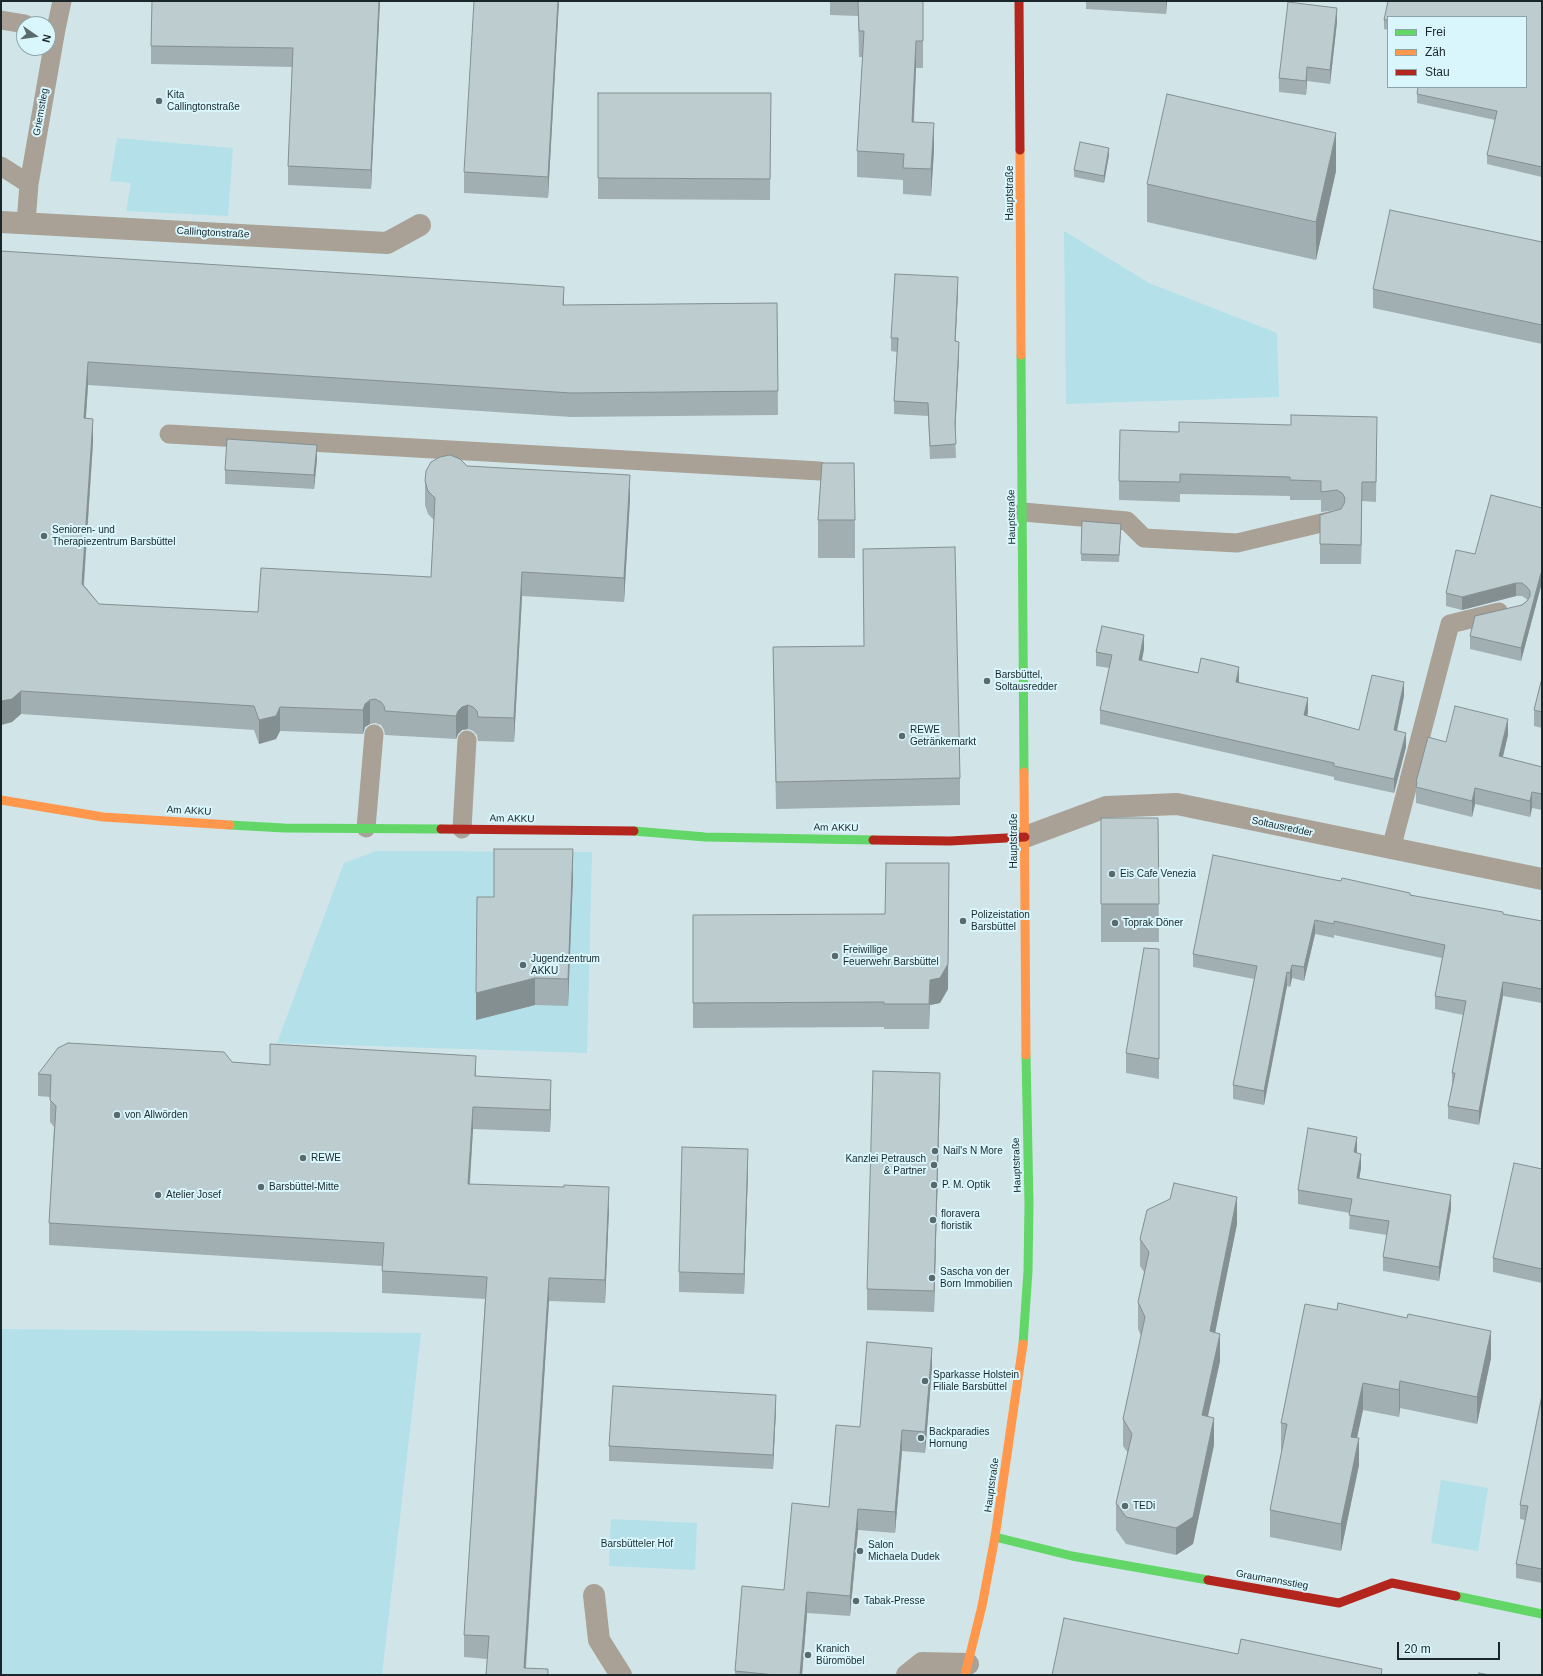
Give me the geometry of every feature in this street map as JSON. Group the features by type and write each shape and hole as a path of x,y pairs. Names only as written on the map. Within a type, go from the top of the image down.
{"street":[{"name":"Hauptstraße","path":"967,1670 982,1606 995,1538 1025,1331 1028,1271 1029,1204 1026,1086 1019,1"},
{"name":"Callingtonstraße","path":"1,222 387,243 420,225"},
{"name":"Am AKKU","path":"1,800 103,817 284,828 636,831 705,837 927,840 1025,837"},
{"name":"Soltausredder","path":"1025,837 1106,807 1177,804 1542,879"},
{"name":"Graumannsstieg","path":"995,1538 1072,1556 1339,1603 1392,1583 1542,1614"},
{"path":"594,1595 599,1640 621,1675"},
{"path":"907,1675 922,1663 967,1670"}],"lane":[{"name":"Griemstieg","path":"56,18 62,1"},
{"path":"1,20 16,22"},
{"name":"Griemstieg","path":"26,223 29,184 48,56"},
{"path":"1,166 29,184"},
{"path":"169,434 820,472"},
{"path":"1023,512 1127,521 1144,538 1237,543 1334,520"},
{"path":"1391,849 1450,624 1519,607"},
{"path":"366,828 374,734"},
{"path":"462,829 468,740"}],"green space":[{"path":"117,138 233,148 228,216 126,211 131,183 110,181"},
{"path":"1064,231 1149,283 1277,333 1279,397 1066,404"},
{"path":"376,851 592,852 587,1053 277,1043 344,863"},
{"path":"1,1329 421,1333 382,1675 1,1675"},
{"path":"1441,1480 1488,1488 1478,1551 1431,1543"},
{"name":"Barsbütteler Hof","path":"611,1519 697,1523 695,1570 609,1566"}],"building":[{"path":"152,1 379,1 371,170 288,166 293,48 151,46"},
{"path":"474,1 558,1 548,177 464,172"},
{"path":"858,1 923,1 923,41 916,41 912,122 934,123 931,169 903,168 904,154 857,151 864,31 859,31"},
{"path":"1388,1 1542,1 1542,167 1487,155 1497,111 1417,94 1418,88 1527,88 1527,16 1387,16 1387,20 1384,20"},
{"path":"1288,2 1337,8 1330,70 1307,67 1306,81 1279,78"},
{"path":"598,93 771,93 770,179 598,178"},
{"path":"1167,94 1336,133 1316,222 1147,184"},
{"path":"1080,142 1109,148 1104,176 1074,170"},
{"path":"1390,210 1542,242 1542,325 1373,289"},
{"path":"1,251 564,287 563,305 777,303 778,391 571,393 88,362 84,418 93,419 82,584 99,604 258,612 261,568 431,577 435,498 428,491 425,481 426,471 431,462 440,457 450,455 460,459 467,466 630,475 624,578 522,572 514,718 478,717 477,711 468,705 462,707 456,716 385,711 381,702 375,699 370,700 365,704 363,710 280,707 276,716 259,720 254,706 21,691 12,699 1,701"},
{"path":"895,274 958,277 955,341 959,342 955,424 956,444 930,446 928,403 894,401 898,338 891,338"},
{"path":"1291,415 1377,417 1376,482 1362,482 1361,545 1320,544 1320,515 1341,509 1345,498 1342,493 1337,490 1321,492 1321,481 1290,480 1290,477 1180,474 1180,482 1119,481 1120,430 1179,432 1179,422 1291,425"},
{"path":"227,439 317,445 314,475 225,470"},
{"path":"822,463 854,463 855,520 818,520"},
{"path":"1491,495 1542,508 1542,574 1541,573 1521,648 1470,636 1475,616 1522,605 1527,601 1530,596 1530,591 1522,583 1516,583 1462,597 1446,593 1456,550 1475,554"},
{"path":"1082,521 1121,524 1119,555 1081,554"},
{"path":"955,547 960,778 776,782 773,647 864,646 863,549"},
{"path":"1102,626 1144,635 1139,660 1198,673 1201,658 1239,667 1236,682 1308,698 1304,715 1359,730 1372,675 1404,682 1394,730 1406,733 1394,779 1334,766 1334,763 1100,710 1112,655 1096,652"},
{"path":"1542,678 1542,712 1534,710"},
{"path":"1455,706 1508,719 1499,756 1542,767 1542,794 1532,792 1530,801 1475,788 1472,801 1416,787 1428,737 1446,742"},
{"path":"1101,818 1158,818 1159,904 1101,904"},
{"name":"Jugendzentrum AKKU","path":"494,849 573,849 568,979 535,978 476,993 477,897 494,897"},
{"path":"1213,855 1341,881 1342,878 1410,893 1410,895 1503,912 1503,914 1542,921 1542,989 1503,982 1479,1111 1448,1106 1455,1073 1452,1073 1466,1001 1435,996 1445,945 1334,921 1334,924 1315,920 1304,967 1292,965 1290,973 1287,972 1264,1091 1233,1085 1257,966 1193,954"},
{"path":"886,863 949,863 948,964 940,978 930,980 929,1004 884,1004 884,1002 693,1003 693,915 885,914"},
{"path":"1144,948 1159,949 1159,1059 1126,1053"},
{"path":"68,1043 224,1052 232,1062 270,1065 270,1044 476,1056 475,1076 551,1080 550,1110 473,1107 468,1184 609,1187 605,1280 549,1278 524,1668 548,1669 548,1675 486,1675 489,1636 464,1635 487,1277 382,1271 384,1243 49,1223 56,1106 50,1100 51,1075 38,1074 58,1048"},
{"path":"873,1071 940,1073 934,1291 867,1289"},
{"path":"1308,1128 1357,1137 1354,1152 1361,1154 1357,1178 1451,1195 1439,1267 1383,1257 1389,1221 1349,1215 1352,1199 1298,1190"},
{"path":"682,1147 748,1149 744,1274 679,1272"},
{"path":"1514,1163 1542,1169 1542,1269 1493,1258"},
{"path":"1174,1183 1237,1197 1210,1331 1220,1334 1202,1415 1214,1418 1193,1517 1176,1528 1126,1517 1116,1503 1132,1434 1123,1419 1145,1317 1138,1302 1149,1252 1140,1239 1147,1210 1170,1199"},
{"path":"1338,1303 1407,1318 1408,1314 1491,1331 1477,1397 1400,1381 1399,1390 1363,1383 1351,1437 1359,1438 1341,1524 1270,1510 1287,1424 1281,1423 1305,1304 1337,1310"},
{"path":"867,1342 932,1348 925,1432 902,1430 895,1512 858,1509 850,1596 807,1592 800,1675 775,1675 735,1671 742,1586 784,1590 792,1503 829,1507 836,1425 860,1427"},
{"path":"613,1386 776,1395 773,1455 609,1446"},
{"path":"1542,1395 1542,1569 1516,1564 1528,1506 1520,1505"},
{"path":"1064,1618 1238,1654 1241,1639 1382,1669 1381,1675 1052,1675"},
{"path":"1479,1673 1490,1675 1479,1675"}],"traffic: fast":[{"path":"1021,355 1024,772"},
{"path":"230,825 284,828 441,829"},
{"path":"634,831 705,837 873,840"},
{"path":"1023,1344 1028,1271 1029,1204 1026,1055"},
{"path":"995,1537 1072,1556 1208,1580"},
{"path":"1456,1596 1542,1614"}],"traffic: slow":[{"path":"1020,150 1021,355"},
{"path":"1024,772 1026,1055"},
{"path":"1,800 103,817 230,825"},
{"path":"965,1675 982,1606 995,1537 1023,1344"}],"traffic: jam":[{"path":"1019,1 1020,150"},
{"path":"441,829 634,831"},
{"path":"873,840 950,841 1025,837"},
{"path":"1208,1580 1339,1603 1392,1583 1456,1596"}],"place":[{"name":"Kita Callingtonstraße","path":"159,101"},
{"name":"Senioren- und Therapiezentrum Barsbüttel","path":"44,536"},
{"name":"Barsbüttel, Soltausredder","path":"987,681"},
{"name":"REWE Getränkemarkt","path":"902,736"},
{"name":"Eis Cafe Venezia","path":"1112,874"},
{"name":"Polizeistation Barsbüttel","path":"963,921"},
{"name":"Toprak Döner","path":"1115,923"},
{"name":"Freiwillige Feuerwehr Barsbüttel","path":"835,956"},
{"name":"Jugendzentrum AKKU","path":"523,965"},
{"name":"von Allwörden","path":"117,1115"},
{"name":"Nail's N More","path":"935,1151"},
{"name":"REWE","path":"303,1158"},
{"name":"Kanzlei Petrausch & Partner","path":"934,1165"},
{"name":"P. M. Optik","path":"934,1185"},
{"name":"Barsbüttel-Mitte","path":"261,1187"},
{"name":"Atelier Josef","path":"158,1195"},
{"name":"floravera floristik","path":"933,1220"},
{"name":"Sascha von der Born Immobilien","path":"932,1278"},
{"name":"Sparkasse Holstein Filiale Barsbüttel","path":"925,1381"},
{"name":"Backparadies Hornung","path":"921,1438"},
{"name":"TEDi","path":"1125,1506"},
{"name":"Salon Michaela Dudek","path":"860,1551"},
{"name":"Tabak-Presse","path":"856,1601"},
{"name":"Kranich Büromöbel","path":"808,1655"}]}
